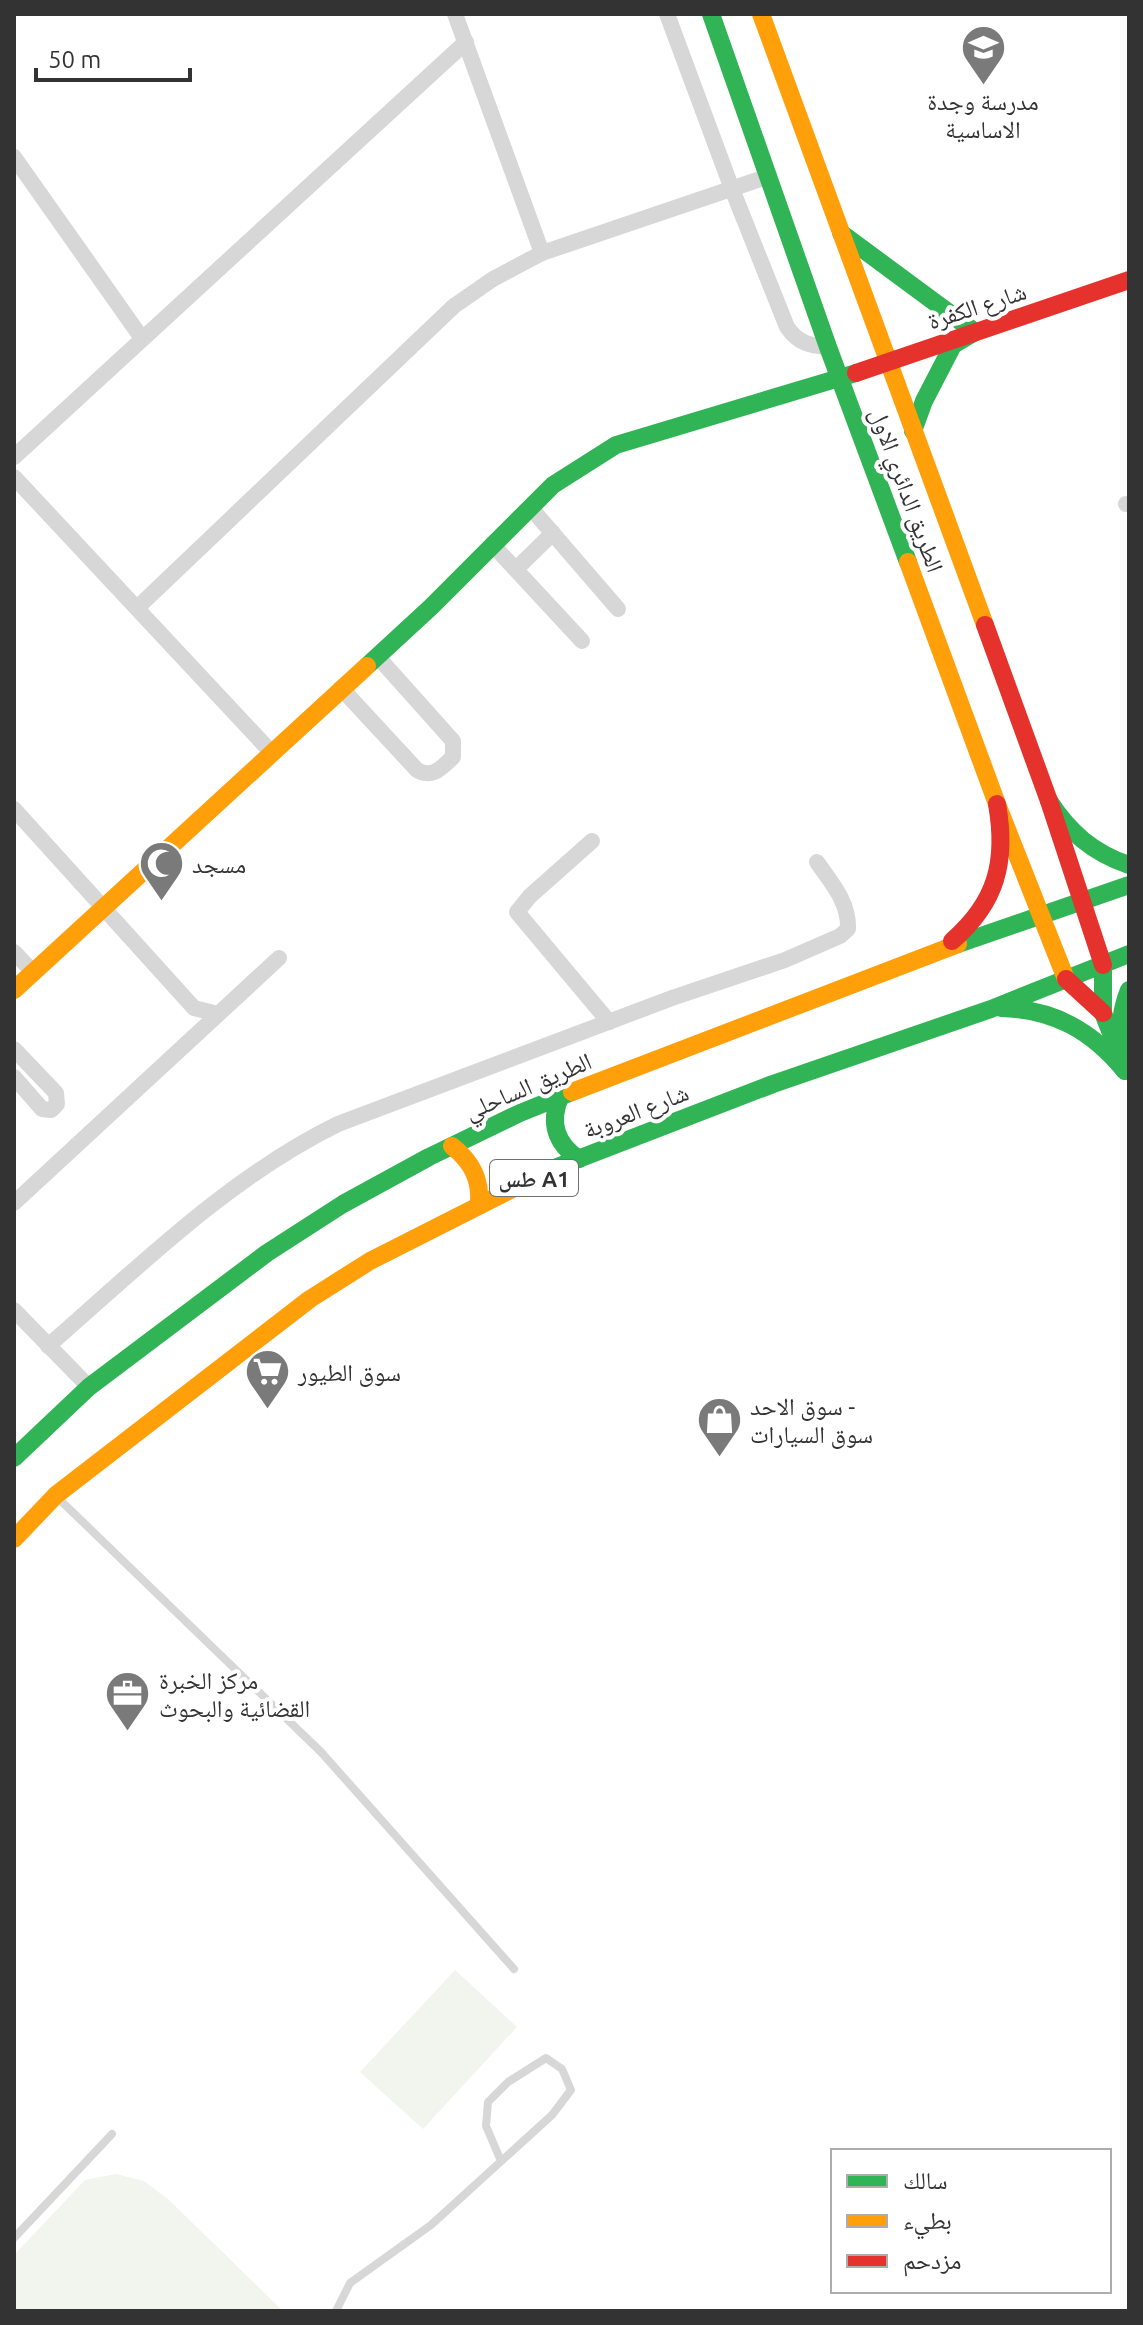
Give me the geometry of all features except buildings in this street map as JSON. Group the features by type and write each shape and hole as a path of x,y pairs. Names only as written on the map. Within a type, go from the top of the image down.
{"main road":[{"name":"الطريق الدائري الاول","path":"711,14 828,347 997,804 1066,979"},
{"name":"الطريق الدائري الاول","path":"761,14 1049,801 1103,965 1103,1013"},
{"path":"839,230 878,265 945,307 975,332 953,345 924,401 913,431"},
{"name":"شارع الكفرة","path":"14,990 431,607 530,507 572,472 616,445 840,378 1129,280"},
{"path":"1049,801 1058,817 1084,844 1129,865"},
{"path":"942,949 978,917 999,875 1003,827 997,804"},
{"name":"الطريق الساحلي","path":"14,1458 89,1387 267,1253 343,1204 452,1146 520,1113 942,949 1129,885"},
{"name":"شارع العروبة","path":"14,1539 56,1495 310,1299 370,1261 547,1171 773,1084 991,1009 1129,954"},
{"path":"1066,979 1103,1013 1127,1075"},
{"path":"1127,1075 1120,1047 1120,1022 1129,990"},
{"path":"991,1009 1035,1010 1077,1025 1112,1053 1127,1075"},
{"path":"560,1097 553,1115 556,1135 565,1149 579,1159"},
{"path":"452,1146 462,1153 476,1174 479,1205"}],"street":[{"path":"455,14 542,253"},
{"path":"667,14 787,327 803,343 828,347"},
{"path":"770,38 773,14"},
{"path":"14,457 141,337 466,42"},
{"path":"14,157 141,337"},
{"path":"137,608 454,306 493,279 542,253 769,176"},
{"path":"14,477 272,753"},
{"path":"530,507 618,609"},
{"path":"516,569 553,533"},
{"path":"492,544 582,641"},
{"path":"341,688 417,770 426,774 437,772 453,757 453,741 377,656"},
{"path":"14,809 194,1008 218,1014"},
{"path":"592,841 530,896 517,912 609,1022"},
{"path":"48,1346 170,1239 249,1176 305,1140 338,1124 609,1022 785,960 840,936 848,929 849,915 844,901 817,862"},
{"path":"14,952 33,972"},
{"path":"14,1203 279,958"},
{"path":"14,1049 56,1093 57,1104 51,1110 42,1109 14,1077"},
{"path":"14,1310 89,1387"}],"lane":[{"path":"56,1495 321,1752 514,1969"},
{"path":"336,2311 350,2283 431,2225 552,2115 571,2090 562,2069 546,2058 508,2082 488,2102 486,2126 501,2161"},
{"path":"14,2238 112,2134"}],"shaded area":[{"path":"455,1970 517,2027 423,2129 360,2072"},
{"path":"116,2174 144,2181 169,2200 283,2311 14,2311 14,2255 85,2180"}],"traffic: fast":[{"path":"711,14 828,347 908,562"},
{"path":"841,233 975,332 953,345 924,401 913,431"},
{"path":"367,666 553,485 616,445 856,373"},
{"path":"1049,801 1083,840 1129,865"},
{"path":"958,944 1129,885"},
{"path":"518,1186 547,1171 773,1084 991,1009 1129,954"},
{"path":"1103,965 1103,1013 1118,1051"},
{"path":"1125,1071 1121,1030 1129,990"},
{"path":"1001,1008 1038,1013 1070,1025 1099,1044 1125,1071"},
{"path":"14,1458 89,1387 267,1253 343,1204 429,1157 520,1113 572,1092"},
{"path":"560,1097 555,1116 557,1132 565,1147 579,1159"}],"traffic: slow":[{"path":"761,14 985,625"},
{"path":"908,562 997,804 1066,979"},
{"path":"14,990 367,666"},
{"path":"572,1092 958,944"},
{"path":"452,1146 474,1172 479,1205"},
{"path":"14,1539 56,1495 310,1299 370,1261 518,1186"}],"traffic: jam":[{"path":"856,373 1129,280"},
{"path":"985,625 1049,801 1103,965"},
{"path":"952,941 979,911 995,879 1001,844 997,804"},
{"path":"1066,979 1103,1013"}],"place":[{"name":"مدرسة وجدة الاساسية","path":"983,86"},
{"name":"مسجد","path":"161,903"},
{"name":"سوق الطيور","path":"267,1411"},
{"name":"سوق الاحد - سوق السيارات","path":"719,1459"},
{"name":"مركز الخبرة القضائية والبحوث","path":"128,1733"}]}
